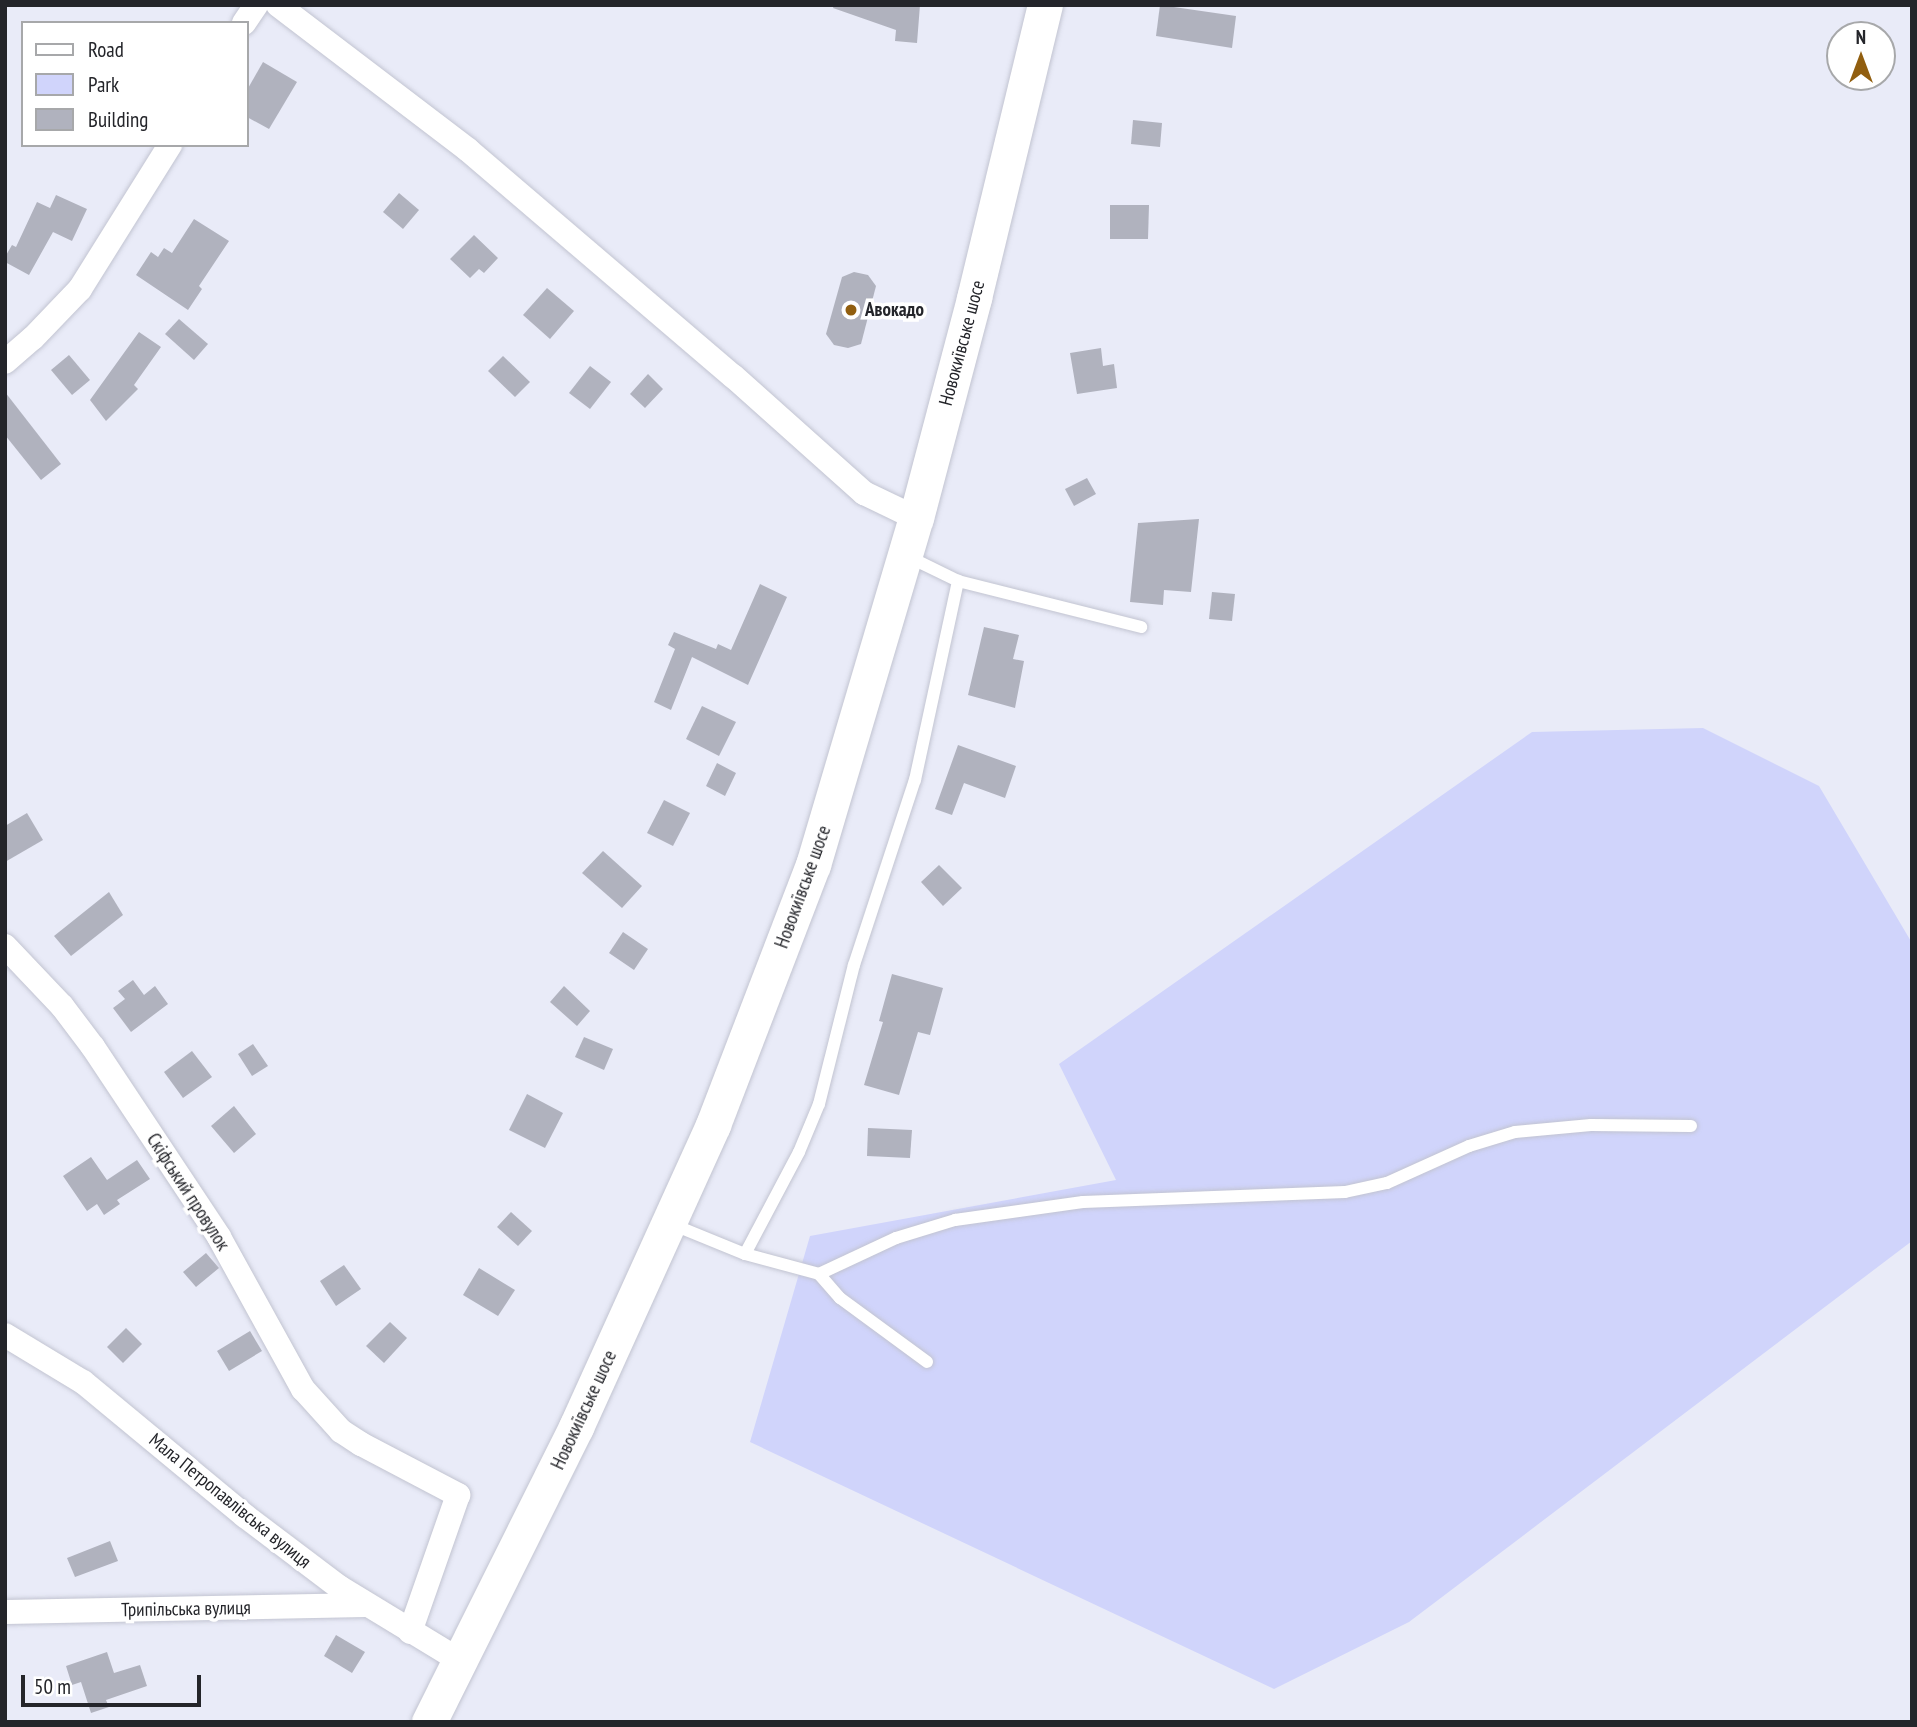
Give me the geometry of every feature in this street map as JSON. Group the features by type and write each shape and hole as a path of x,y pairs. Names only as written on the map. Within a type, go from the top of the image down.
{"main road":[{"name":"Новокиївське шосе","path":"429,1722 551,1479 669,1223 747,1043 813,864 916,518 974,298 1045,5"}],"street":[{"path":"245,21 256,5"},
{"path":"278,5 349,57 487,167 733,376 864,493 916,518"},
{"path":"5,362 33,338 80,289 169,147"},
{"name":"Скіфський провулок","path":"5,946 62,1006 93,1047 219,1237 303,1390 341,1431 360,1444 458,1495 442,1546 419,1599 410,1632"},
{"name":"Мала Петропавлівська вулиця","path":"5,1335 83,1382 245,1516 367,1605 459,1660"},
{"name":"Трипільська вулиця","path":"5,1612 367,1605"}],"lane":[{"path":"905,555 958,581 1141,627"},
{"path":"745,1254 799,1152 819,1104 854,965 915,780 958,581"},
{"path":"819,1274 895,1238 955,1220 1083,1202 1345,1192 1387,1183 1469,1146 1515,1132 1591,1125 1691,1126"},
{"path":"669,1223 745,1254 819,1274 840,1298 927,1362"}],"green space":[{"path":"1703,728 1819,786 1912,943 1912,1241 1409,1622 1274,1689 750,1442 810,1236 1116,1180 1059,1064 1532,732"}],"building":[{"path":"834,5 920,5 917,43 895,41 896,30 833,8"},
{"path":"1160,5 1236,16 1232,48 1156,36"},
{"path":"263,62 297,82 269,129 248,118 248,88"},
{"path":"1133,120 1162,123 1160,147 1131,144"},
{"path":"399,193 419,210 403,229 383,212"},
{"path":"56,195 87,209 72,241 53,232 29,275 5,262 5,257 12,245 16,247 37,202 50,208"},
{"path":"1110,205 1149,205 1148,239 1110,239"},
{"path":"194,219 229,241 199,286 202,289 188,310 136,275 151,252 158,257 164,248 172,253"},
{"path":"474,235 498,258 484,273 479,269 470,278 450,259"},
{"path":"854,272 868,275 876,286 861,344 848,348 834,345 826,334 842,277"},
{"path":"547,288 574,311 550,339 523,315"},
{"path":"179,319 208,344 194,360 165,334"},
{"path":"139,332 161,347 134,385 138,389 106,421 90,400"},
{"path":"1101,348 1103,366 1114,364 1117,388 1077,394 1070,353"},
{"path":"69,355 90,380 72,395 51,370"},
{"path":"503,356 530,382 515,397 488,371"},
{"path":"590,366 611,382 590,409 569,393"},
{"path":"648,374 663,389 645,408 630,394"},
{"path":"5,392 61,464 41,480 5,435"},
{"path":"1087,478 1096,494 1074,506 1065,489"},
{"path":"1199,519 1191,592 1164,590 1163,605 1130,602 1138,523"},
{"path":"760,584 787,597 748,685 692,657 671,710 654,702 675,649 668,645 674,632 716,649 718,644 731,650"},
{"path":"1212,592 1235,594 1232,621 1209,619"},
{"path":"984,627 1019,635 1013,659 1024,661 1015,708 968,695"},
{"path":"702,706 736,722 719,756 686,739"},
{"path":"958,745 1016,766 1005,798 964,783 952,815 935,809"},
{"path":"717,763 736,773 725,796 706,786"},
{"path":"664,800 690,813 673,846 647,833"},
{"path":"27,813 43,840 5,862 5,826"},
{"path":"603,851 642,886 622,908 582,873"},
{"path":"939,865 962,888 943,906 921,882"},
{"path":"109,892 123,915 71,956 54,936"},
{"path":"623,932 648,949 634,970 609,953"},
{"path":"892,974 943,988 930,1035 918,1032 899,1095 864,1085 883,1022 879,1021"},
{"path":"133,980 144,995 155,986 168,1004 131,1032 113,1008 125,999 118,991"},
{"path":"564,986 590,1011 577,1026 550,1002"},
{"path":"584,1037 613,1049 604,1070 575,1057"},
{"path":"253,1044 268,1066 252,1076 238,1054"},
{"path":"192,1051 212,1077 183,1098 164,1072"},
{"path":"527,1094 563,1113 545,1148 509,1130"},
{"path":"234,1106 256,1134 234,1153 211,1126"},
{"path":"868,1128 912,1130 910,1158 867,1156"},
{"path":"91,1157 107,1180 137,1160 150,1179 117,1200 120,1204 104,1215 97,1204 87,1211 63,1176"},
{"path":"511,1212 532,1231 518,1246 497,1227"},
{"path":"206,1253 219,1268 196,1287 183,1272"},
{"path":"344,1265 361,1289 336,1306 320,1281"},
{"path":"479,1268 515,1290 498,1316 463,1295"},
{"path":"390,1322 407,1338 384,1363 366,1346"},
{"path":"126,1328 142,1344 123,1363 107,1347"},
{"path":"250,1331 262,1351 229,1371 217,1351"},
{"path":"110,1541 118,1561 75,1577 67,1558"},
{"path":"336,1635 365,1652 352,1673 324,1656"},
{"path":"107,1652 114,1673 140,1665 147,1686 106,1700 109,1707 91,1713 81,1682 72,1685 66,1666"}],"place":[{"name":"Авокадо","path":"851,310"}]}
